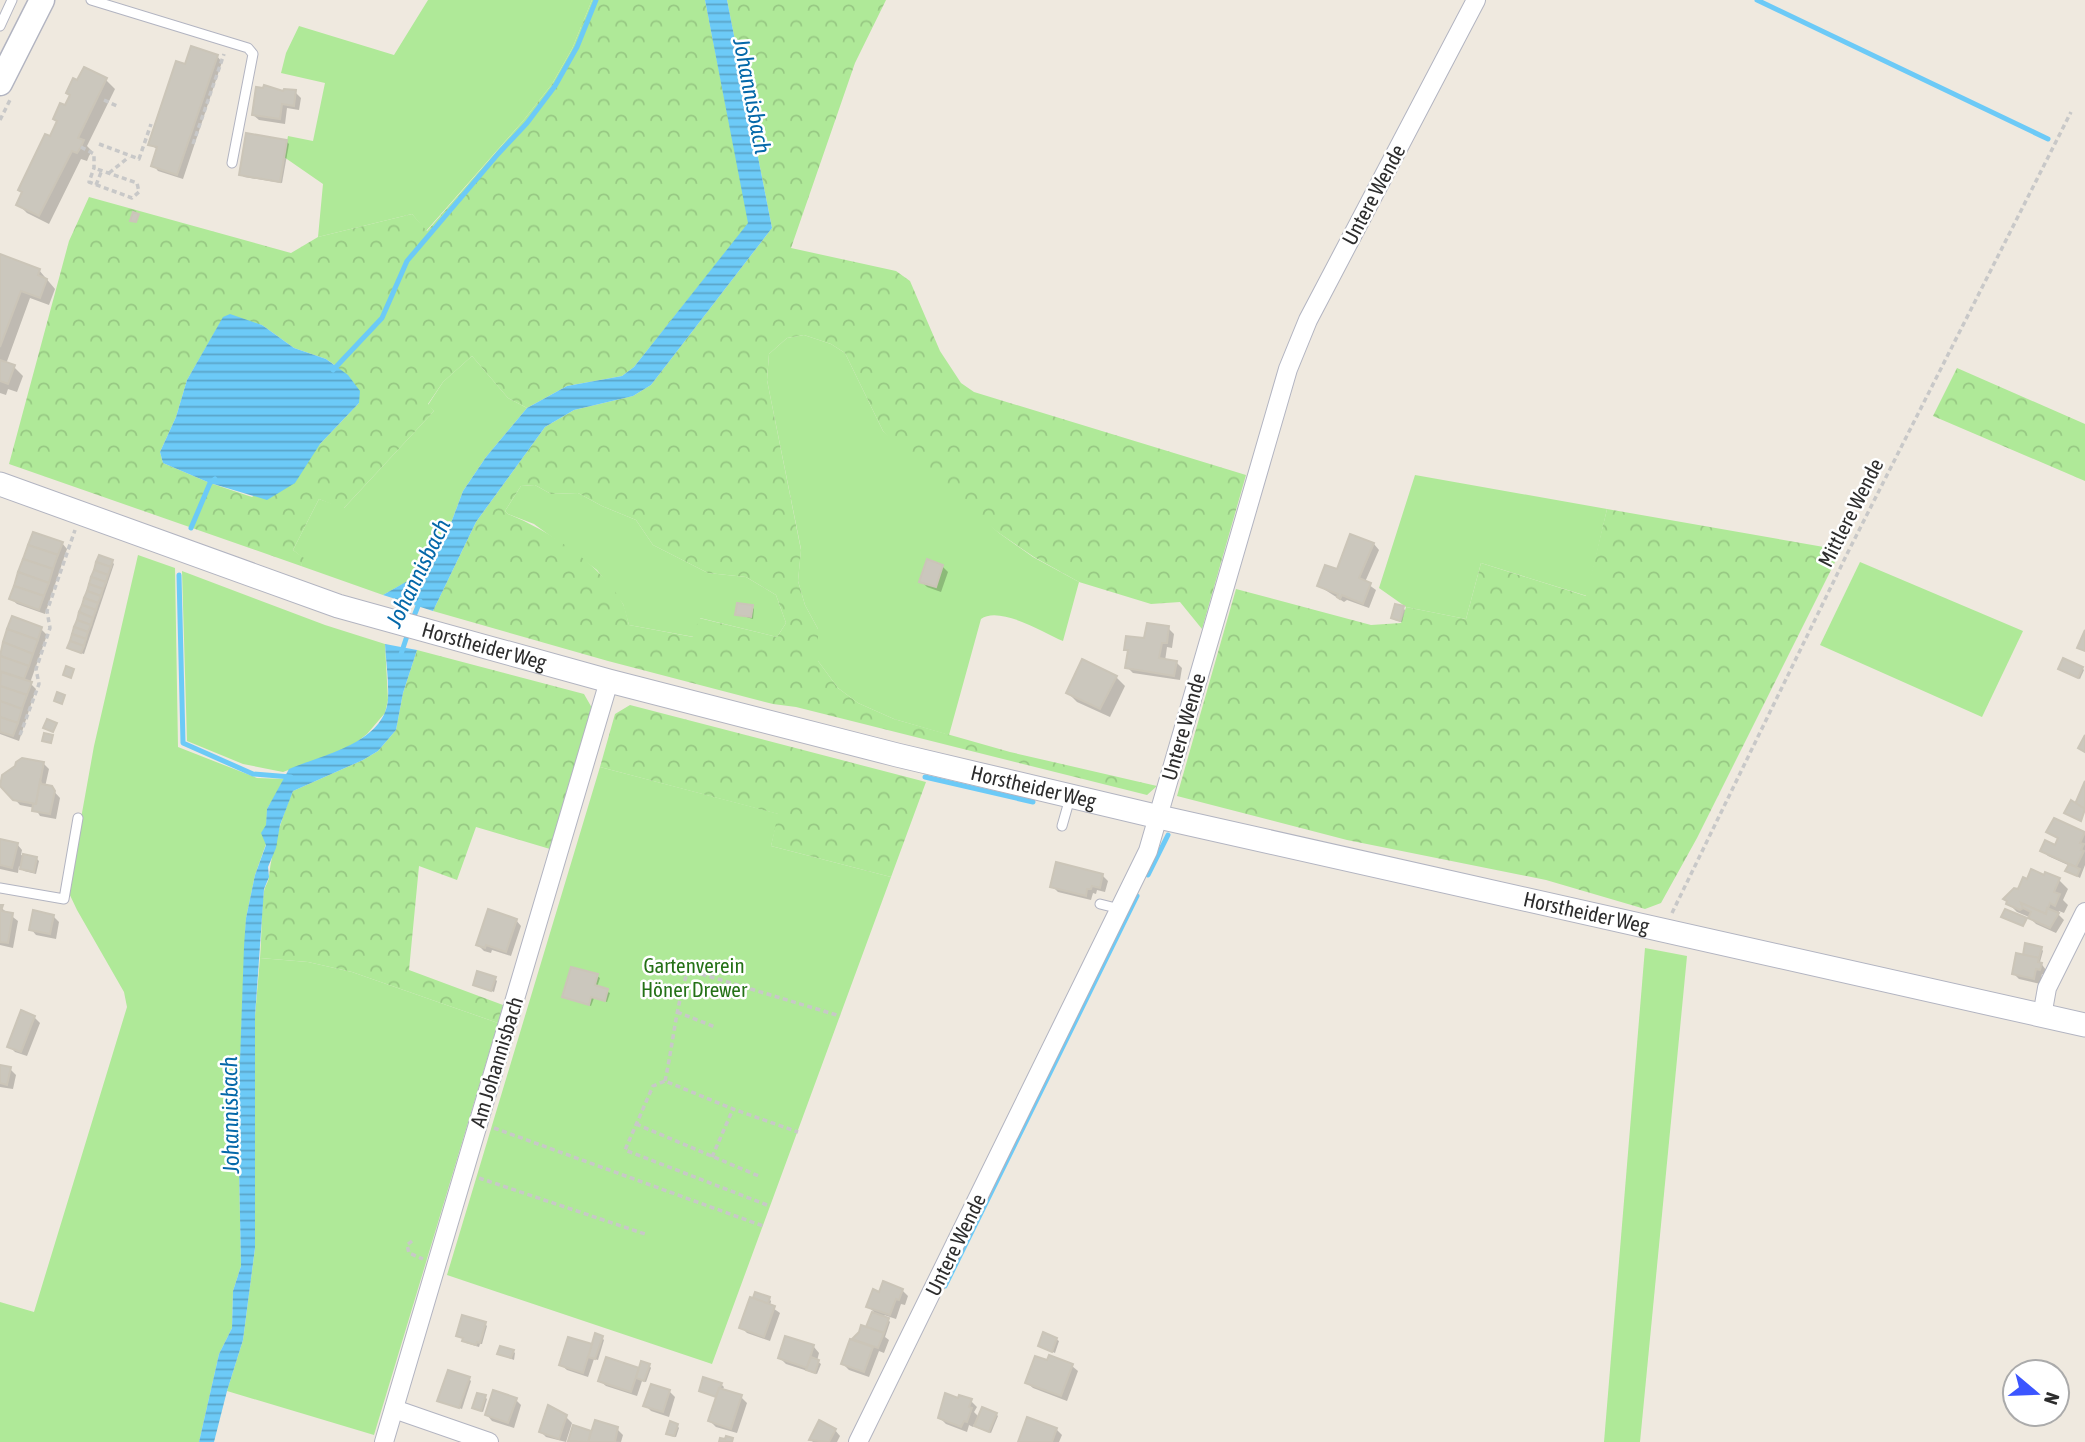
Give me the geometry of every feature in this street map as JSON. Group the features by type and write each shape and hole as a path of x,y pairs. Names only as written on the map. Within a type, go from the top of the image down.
{"main road":[{"path":"2,74 42,0"}],"street":[{"name":"Untere Wende","path":"858,1442 1148,851 1288,369 1308,320 1476,0"},
{"name":"Horstheider Weg","path":"0,484 316,599 425,632 609,681 1158,817 2085,1025"},
{"name":"Am Johannisbach","path":"384,1442 609,681"},
{"path":"2042,1016 2047,988 2085,912"},
{"path":"394,1409 489,1442"}],"lane":[{"path":"0,26 12,0"},
{"path":"91,0 248,48 253,54 232,163"},
{"path":"1062,826 1070,796"},
{"path":"0,888 64,899 78,818"},
{"path":"1100,904 1120,909"}],"path":[{"path":"193,144 229,42"},
{"path":"104,100 117,106"},
{"name":"Mittlere Wende","path":"1667,932 1671,914 1842,565 2071,112"},
{"path":"99,144 139,159 151,124"},
{"path":"81,147 94,153 94,168 89,183 132,198 139,192 137,183 94,168"},
{"path":"109,173 130,156"},
{"path":"96,185 102,170"},
{"path":"20,735 38,684 36,669 50,628 47,611 75,530"},
{"path":"665,1081 674,1042 677,1012 688,970 840,1016"},
{"path":"677,1012 715,1027"},
{"path":"767,1205 625,1150 653,1086 665,1081 797,1132"},
{"path":"712,1157 733,1109"},
{"path":"478,1123 763,1226"},
{"path":"636,1125 761,1177"},
{"path":"464,1173 645,1234"},
{"path":"412,1241 407,1245 409,1253 420,1258"}],"green space":[{"path":"428,0 592,0 572,49 552,84 426,231 412,214 318,237 323,184 284,157 288,136 313,141 325,83 281,73 286,53 299,26 394,55"},
{"path":"592,0 705,0 749,223 634,367 622,376 567,386 527,408 508,398 472,356 443,382 428,404 434,411 343,509 319,499 293,550 304,558 301,566 9,464 69,241 89,197 291,253 318,237 412,214 427,231 523,121 552,84 572,49","holes":["223,318 262,325 294,348 326,359 336,366 359,403 320,444 252,497 163,463 160,452 176,417 187,380"]},
{"path":"727,0 886,0 855,63 791,248 896,271 910,281 940,351 961,383 974,392 1246,475 1202,629 1180,602 1151,604 1079,582 1034,557 999,533 919,471 883,431 845,353 831,344 804,335 787,338 769,354 767,380 801,550 798,581 805,605 818,629 818,661 838,688 858,703 894,719 1010,752 1157,786 1147,795 796,707 773,704 433,611 476,522 545,427 574,410 633,396 651,385 772,228","holes":["535,485 551,494 578,493 636,520 653,545 708,573 746,577 776,595 786,623 777,637 699,618 693,637 629,625 624,606 614,590 588,563 556,539 505,511 521,486"]},
{"path":"804,335 831,344 845,353 883,431 999,533 1033,557 1079,582 1063,641 999,615 981,619 949,735 894,719 858,703 838,688 818,661 818,629 805,605 798,581 801,549 767,380 769,354 787,338"},
{"path":"472,356 508,398 527,408 486,457 463,491 445,539 424,572 383,595 301,566 303,558 293,550 319,499 344,508 434,411 428,405 443,382"},
{"path":"1957,368 2085,424 2085,481 1933,416"},
{"path":"1415,475 1607,509 1587,596 1481,563 1466,619 1406,607 1379,588"},
{"path":"535,485 551,494 578,493 636,520 653,545 708,573 746,577 776,595 786,623 777,637 700,618 694,637 629,625 623,604 597,570 534,524 505,511 521,486"},
{"path":"1607,509 1841,550 1697,838 1661,903 1645,909 1546,880 1347,840 1177,796 1236,589 1371,625 1401,623 1406,607 1466,619 1481,563 1586,596"},
{"path":"138,555 175,568 178,747 257,778 285,779 267,809 266,844 255,875 246,918 238,1118 241,1266 233,1291 232,1328 219,1354 199,1442 0,1442 0,1302 34,1312 127,1007 124,992 68,891 94,746"},
{"path":"1860,562 2023,631 1982,717 1820,645"},
{"path":"182,571 325,625 385,644 388,700 385,713 367,734 349,748 283,772 243,764 187,741"},
{"path":"417,650 584,694 592,708 550,849 476,827 457,880 419,866 409,970 503,1005 498,1023 352,972 308,962 260,958 264,891 278,833 293,791 378,751 396,730 403,693"},
{"path":"630,705 926,782 891,877 771,846 778,814 600,767 615,714"},
{"name":"Gartenverein Höner Drewer","path":"600,767 779,814 771,846 891,877 712,1364 447,1275"},
{"path":"1645,948 1687,956 1640,1442 1604,1442"},
{"path":"260,958 308,962 352,972 498,1023 374,1435 227,1391 243,1340 255,1248 255,1016"}],"water":[{"path":"705,0 727,0 772,228 651,385 633,396 574,410 545,427 476,522 433,611 383,595 425,571 445,539 463,491 486,457 527,408 567,386 622,376 634,367 748,223"},
{"path":"230,314 262,325 294,348 326,359 348,375 360,391 359,403 320,444 295,483 267,500 210,483 163,463 160,452 176,417 187,380 223,317"},
{"path":"385,644 417,650 403,693 396,730 378,751 363,760 293,791 268,867 255,1016 255,1248 243,1340 214,1442 199,1442 219,1354 232,1328 233,1291 241,1266 238,1118 244,946 246,918 255,875 266,845 261,833 266,825 267,809 289,769 350,745 376,727 384,714 388,699"}],"building":[{"path":"191,46 218,55 177,175 151,166 157,147 148,145 176,61 185,64"},
{"path":"84,67 107,78 78,138 84,140 81,147 77,153 72,151 39,216 16,205 22,192 18,190 45,134 50,136 57,121 53,119 60,103 65,105 70,95 66,93 73,78 77,80"},
{"path":"264,85 283,91 296,90 294,106 282,104 280,119 252,115 256,87 263,88"},
{"path":"246,133 287,140 280,182 239,175"},
{"path":"133,212 139,214 136,222 130,221"},
{"path":"0,254 40,269 38,275 47,279 40,298 21,291 0,347"},
{"path":"0,360 15,365 8,384 0,381"},
{"path":"33,532 63,542 58,555 28,545"},
{"path":"1350,534 1374,543 1359,578 1371,583 1363,604 1342,595 1340,599 1338,594 1317,586 1325,565 1337,569"},
{"path":"28,545 58,555 53,569 23,559"},
{"path":"99,555 113,560 111,567 96,562"},
{"path":"23,559 53,569 49,583 18,572"},
{"path":"927,559 943,565 936,587 919,582"},
{"path":"96,562 111,567 108,575 94,570"},
{"path":"94,570 108,575 106,582 91,577"},
{"path":"18,572 49,583 44,596 14,586"},
{"path":"91,577 106,582 103,589 89,584"},
{"path":"89,584 103,589 101,596 87,591"},
{"path":"14,586 44,596 39,610 9,599"},
{"path":"87,591 101,596 98,603 84,598"},
{"path":"84,598 98,603 96,610 82,605"},
{"path":"737,603 753,605 751,617 735,615"},
{"path":"1395,604 1404,606 1400,621 1391,618"},
{"path":"82,605 96,610 93,618 79,612"},
{"path":"79,612 93,618 91,625 77,620"},
{"path":"12,616 42,627 38,640 7,629"},
{"path":"77,620 91,625 88,632 74,627"},
{"path":"1147,623 1169,626 1167,643 1162,643 1159,658 1177,661 1174,676 1125,668 1128,650 1124,650 1126,636 1144,638"},
{"path":"74,627 88,632 86,639 72,634"},
{"path":"7,629 38,640 33,654 3,642"},
{"path":"2085,630 2085,651 2077,648"},
{"path":"72,634 86,639 84,646 70,641"},
{"path":"70,641 84,646 81,653 67,648"},
{"path":"3,642 33,654 29,666 0,656"},
{"path":"0,656 29,666 24,679 0,671"},
{"path":"2063,658 2083,667 2078,678 2058,669"},
{"path":"1082,659 1117,676 1100,709 1066,693"},
{"path":"66,666 74,669 71,678 63,675"},
{"path":"1,672 32,682 27,695 0,686"},
{"path":"0,686 27,695 22,709 0,701"},
{"path":"57,692 65,695 62,704 54,701"},
{"path":"0,701 22,709 18,723 0,717"},
{"path":"0,717 18,723 13,736 0,732"},
{"path":"47,719 57,723 53,732 43,728"},
{"path":"44,733 53,735 51,743 42,741"},
{"path":"2085,735 2085,752 2078,748"},
{"path":"22,758 44,762 36,804 13,800 0,786 2,775"},
{"path":"40,781 52,786 55,791 50,814 32,811"},
{"path":"2085,781 2085,809 2075,804"},
{"path":"2071,800 2085,809 2081,821 2064,813"},
{"path":"2054,818 2085,832 2080,843 2084,844 2081,850 2084,851 2076,867 2040,851 2045,840 2055,845 2058,838 2046,832"},
{"path":"0,839 18,843 12,868 0,865"},
{"path":"23,854 37,857 34,872 20,869"},
{"path":"1056,862 1103,874 1100,888 1092,886 1087,889 1086,896 1050,887"},
{"path":"2069,864 2080,869 2077,876 2065,871"},
{"path":"2031,869 2060,878 2054,892 2060,894 2055,906 2050,903 2046,914 2021,903 2023,908 2020,910 2006,904 2007,901 2003,899 2014,888 2018,889 2023,877 2027,879"},
{"path":"2021,903 2046,914 2047,908 2059,913 2050,928 2028,918 2031,912 2023,908"},
{"path":"0,905 3,905 1,911 13,913 8,943 0,942"},
{"path":"488,909 517,919 506,952 486,945 485,948 476,945"},
{"path":"2005,909 2027,918 2023,926 2001,917"},
{"path":"33,910 54,915 50,934 29,930"},
{"path":"2025,943 2042,947 2039,958 2023,955"},
{"path":"2016,953 2039,958 2038,962 2042,963 2040,970 2036,969 2034,979 2012,974"},
{"path":"571,967 598,974 595,985 608,989 605,1001 591,997 589,1005 562,997"},
{"path":"477,971 496,977 491,991 473,985"},
{"path":"21,1010 35,1016 21,1052 7,1047"},
{"path":"0,1065 11,1067 7,1085 0,1083"},
{"path":"883,1281 903,1289 890,1315 866,1307 873,1289 879,1292"},
{"path":"755,1292 770,1297 768,1304 753,1298"},
{"path":"750,1297 775,1306 764,1337 739,1328"},
{"path":"872,1312 889,1318 884,1333 866,1327"},
{"path":"462,1315 486,1322 480,1343 477,1342 476,1345 462,1341 463,1338 456,1336"},
{"path":"861,1325 884,1333 878,1348 852,1339 859,1332"},
{"path":"1043,1332 1057,1338 1052,1352 1038,1346"},
{"path":"595,1333 603,1336 595,1359 588,1357"},
{"path":"785,1336 814,1345 807,1368 778,1358"},
{"path":"568,1337 592,1344 583,1373 559,1365"},
{"path":"850,1339 873,1347 864,1372 841,1364"},
{"path":"500,1346 514,1350 511,1358 497,1354"},
{"path":"1049,1355 1073,1364 1061,1396 1025,1383 1035,1356 1047,1360"},
{"path":"606,1357 639,1368 631,1392 598,1381"},
{"path":"811,1357 819,1360 815,1373 806,1370"},
{"path":"641,1361 650,1364 644,1381 636,1378"},
{"path":"448,1370 470,1377 459,1408 437,1401"},
{"path":"703,1377 722,1383 716,1397 699,1391"},
{"path":"651,1384 670,1390 663,1412 643,1406"},
{"path":"719,1388 742,1395 731,1429 708,1421"},
{"path":"493,1390 517,1398 508,1423 485,1415"},
{"path":"477,1393 486,1395 481,1411 472,1408"},
{"path":"945,1393 972,1399 967,1422 964,1421 961,1427 938,1418"},
{"path":"548,1405 567,1415 559,1439 539,1432"},
{"path":"982,1407 997,1413 989,1432 974,1426"},
{"path":"1027,1417 1057,1428 1052,1442 1018,1442"},
{"path":"595,1420 618,1427 615,1442 588,1442"},
{"path":"819,1420 836,1429 829,1442 809,1440"},
{"path":"670,1421 678,1424 674,1436 666,1434"},
{"path":"573,1425 591,1431 588,1442 568,1441"},
{"path":"726,1436 733,1438 732,1442 719,1442 720,1438 725,1439"}],"waterway":[{"path":"333,370 382,318 407,261 527,123 555,86 577,47 596,0"},
{"path":"1757,0 2048,139"},
{"path":"191,528 210,483 215,479"},
{"path":"179,575 183,743 253,774 291,777"},
{"name":"Johannisbach","path":"412,621 420,601"},
{"name":"Johannisbach","path":"401,654 409,630"},
{"path":"925,777 1033,802"},
{"path":"1148,875 1168,835"},
{"path":"945,1286 1137,896"}]}
